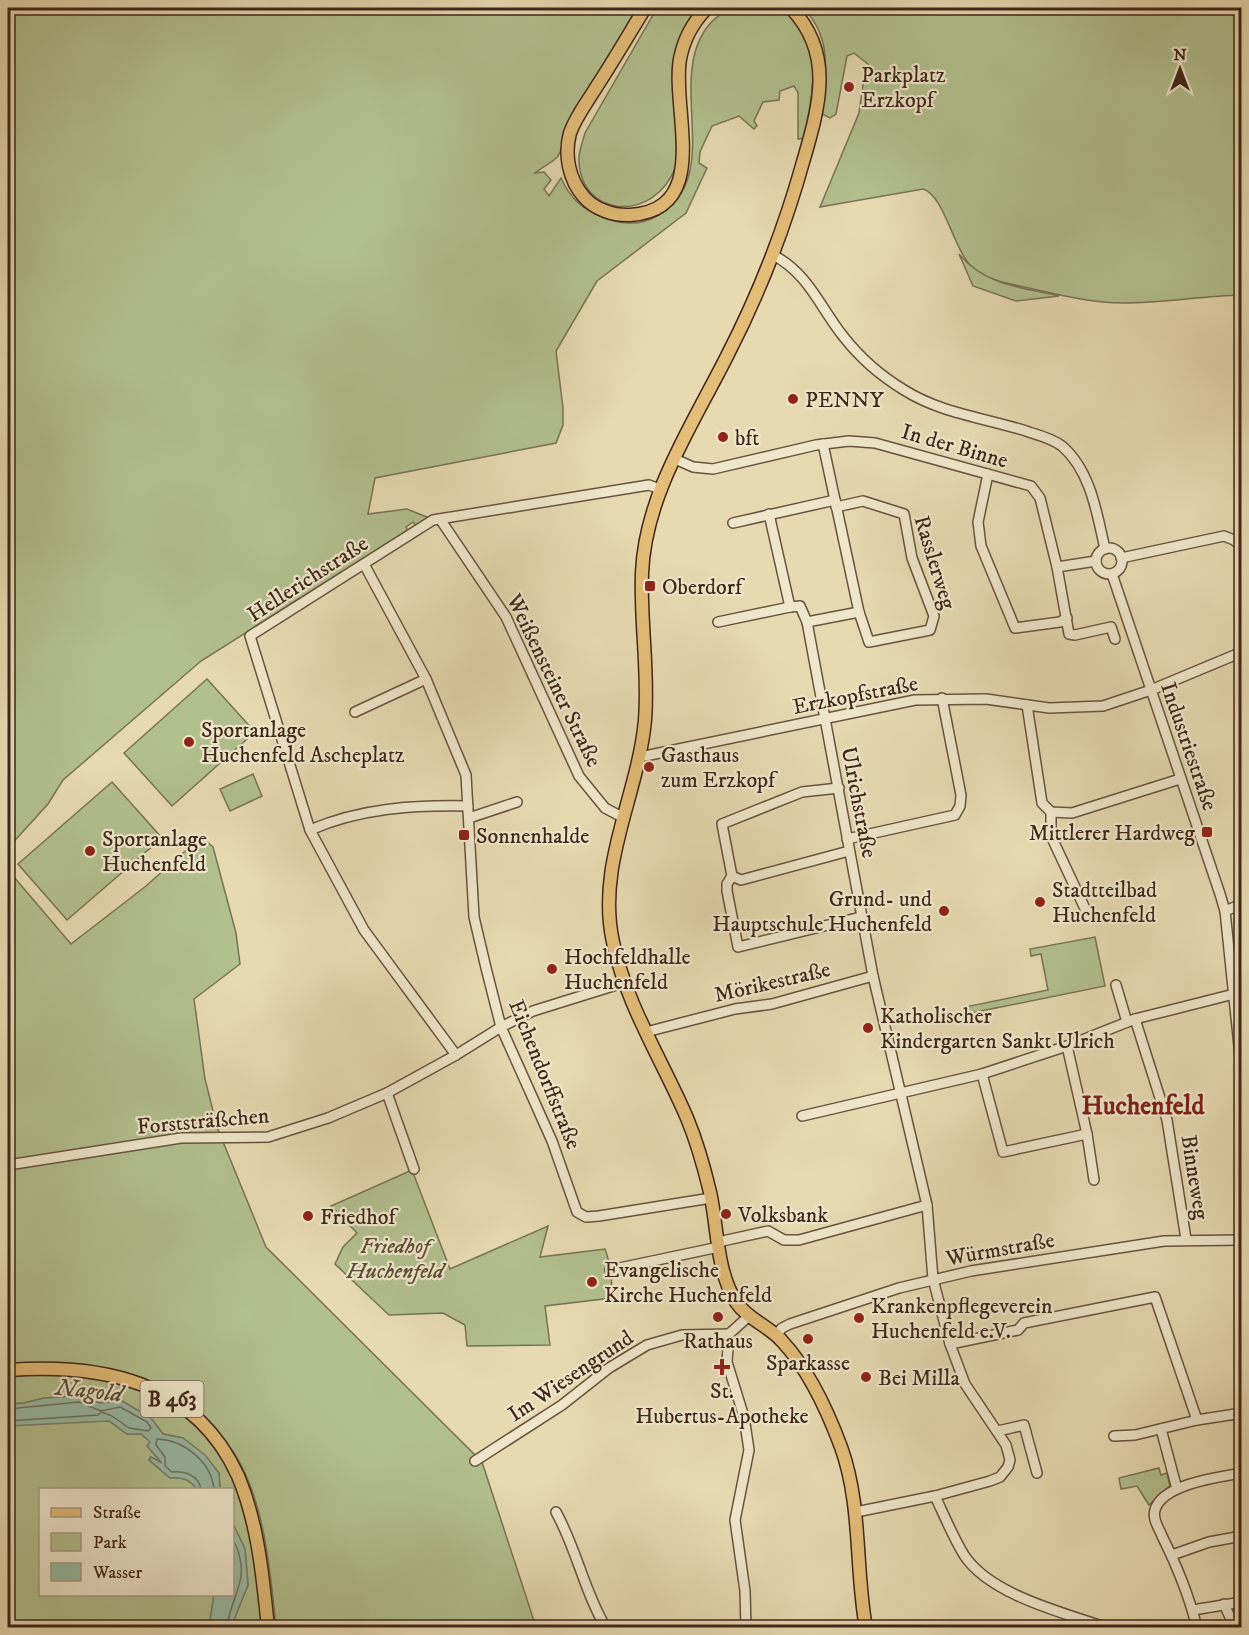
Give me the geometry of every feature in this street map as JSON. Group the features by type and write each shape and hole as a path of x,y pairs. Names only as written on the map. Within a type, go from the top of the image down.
{"main road":[{"path":"645,8 570,134 568,165 579,191 586,200 614,214 644,213 657,208 677,190 683,165 679,92 680,59 692,24 707,8"},
{"path":"790,8 813,36 820,71 815,119 773,255 741,328 675,459 644,543 642,572 645,719 640,758 616,839 608,889 614,946 646,1032 699,1149 711,1198 718,1245 735,1301 749,1316 776,1335 796,1359 842,1450 856,1512 866,1628"},
{"name":"B 463","path":"8,1370 73,1369 123,1377 166,1395 205,1427 226,1455 244,1494 256,1541 268,1628"}],"street":[{"path":"773,255 804,278 843,336 868,364 905,391 941,409 1011,426 1061,446 1075,461 1090,487 1105,549"},
{"name":"In der Binne","path":"675,459 693,467 713,469 823,444 849,441 875,443 1031,486 1037,490 1057,567"},
{"path":"718,621 800,606 807,622 859,612 823,444"},
{"path":"988,474 978,522 981,546 1015,628 1060,622 1068,618"},
{"name":"Hellerichstraße","path":"456,1055 364,930 310,830 250,636 418,529 440,519 649,485 662,490"},
{"name":"Rasslerweg","path":"836,503 863,501 904,514 912,558 934,616 934,622 930,630 869,642 859,612"},
{"path":"733,523 769,514 836,503"},
{"path":"769,514 790,607"},
{"name":"Weißensteiner Straße","path":"440,519 506,617 579,776 605,808 624,818"},
{"path":"1121,558 1224,536 1234,540 1242,547"},
{"path":"1105,549 1117,551 1121,558 1121,566 1112,574 1100,570 1096,561 1098,555 1105,549"},
{"path":"1096,561 1057,567 1068,618 1069,634 1075,636 1111,627"},
{"name":"Eichendorffstraße","path":"364,564 426,679 466,775 469,873 474,917 501,1026 552,1141 577,1212 586,1216 599,1216 711,1198"},
{"name":"Industriestraße","path":"1112,574 1225,911 1242,1075"},
{"path":"1108,616 1116,639"},
{"name":"Ulrichstraße","path":"807,622 873,976 927,1205 933,1280 950,1344 965,1384 984,1416 1006,1444 1010,1460 1000,1478 935,1496"},
{"name":"Erzkopfstraße","path":"640,758 915,700 986,699 1049,708 1102,706 1150,690 1242,652"},
{"path":"356,712 426,679"},
{"path":"847,839 954,815 960,806 961,795 942,698"},
{"path":"1027,705 1042,803 1051,812 1072,813 1180,779"},
{"path":"839,788 802,792 722,824 732,876 727,884 738,947 861,917"},
{"path":"469,818 518,802"},
{"path":"310,830 338,818 377,810 468,806"},
{"path":"1051,812 1050,837 1088,915"},
{"path":"732,876 741,880 849,851"},
{"path":"1225,911 1242,904"},
{"name":"Mörikestraße","path":"646,1032 735,1009 772,1004 873,976"},
{"name":"Forststräßchen","path":"8,1165 181,1138 268,1137 328,1118 387,1093 456,1055 501,1026 533,1011 626,982"},
{"name":"Binneweg","path":"1116,985 1167,1120 1186,1239"},
{"path":"802,1116 982,1074 1067,1046 1131,1021 1234,994"},
{"path":"1067,1046 1087,1134 1094,1180"},
{"path":"982,1074 1003,1152 1087,1134"},
{"path":"387,1093 414,1169"},
{"path":"610,1270 768,1231 784,1240 799,1240 927,1205"},
{"name":"Würmstraße","path":"776,1335 782,1328 800,1320 933,1280 971,1271 1186,1239 1242,1240"},
{"path":"950,1344 1018,1330 1024,1323 1155,1297 1197,1420"},
{"path":"746,1628 745,1591 735,1520 749,1450 744,1417 727,1362 729,1334 749,1316"},
{"name":"Im Wiesengrund","path":"475,1461 562,1405 609,1368 638,1349 681,1335 729,1334"},
{"path":"1114,1436 1242,1413"},
{"path":"998,1431 1024,1425 1037,1473"},
{"path":"1161,1429 1178,1489"},
{"path":"1197,1628 1193,1610 1154,1514 1158,1504 1178,1489 1198,1481 1242,1473"},
{"path":"856,1512 935,1496 965,1556 984,1576 1008,1591 1108,1628"},
{"path":"556,1512 575,1549 592,1604 606,1628"},
{"path":"1172,1555 1209,1542 1242,1536"},
{"path":"1193,1610 1242,1602"},
{"path":"1224,1604 1235,1628"}],"green space":[{"path":"774,7 787,11 800,22 808,36 813,70 804,138 798,139 798,93 794,86 780,91 779,100 763,102 754,121 757,126 754,129 739,116 712,126 700,152 699,163 707,168 686,213 597,281 556,351 563,425 556,443 375,478 368,514 407,509 429,518 416,526 413,522 406,527 408,531 201,661 63,780 48,804 8,848 8,8 638,8 563,139 560,153 535,173 544,172 551,180 544,189 549,196 561,178 577,202 588,210 609,219 629,223 642,222 655,217 676,200 687,180 692,156 691,78 695,53 705,30 719,15 736,9"},
{"path":"657,8 698,8 687,25 676,63 676,166 666,185 652,198 636,205 619,206 603,202 590,192 582,177 579,153 585,133"},
{"path":"803,8 1241,8 1241,295 1111,303 1073,298 997,281 978,272 966,260 937,202 923,189 820,207 859,113 864,78 877,75 874,69 854,53 847,56 836,114 830,118 822,114 826,71 823,44 813,19"},
{"path":"959,254 969,265 992,279 1059,296 1016,301 973,286"},
{"name":"Sportanlage Huchenfeld Ascheplatz","path":"207,679 255,732 172,806 124,753"},
{"path":"253,774 262,796 230,811 220,789"},
{"name":"Sportanlage Huchenfeld","path":"112,782 162,838 67,920 18,864"},
{"path":"201,837 213,847 236,933 240,964 194,999 205,1079 217,1127 266,1247 482,1462 536,1627 276,1627 263,1529 256,1504 248,1480 237,1459 221,1437 175,1398 152,1384 126,1374 99,1367 76,1365 8,1367 8,870 71,944 146,886"},
{"path":"1095,937 1105,986 966,1014 965,1007 1048,990 1041,954 1031,956 1030,949"},
{"name":"Friedhof Huchenfeld","path":"412,1170 450,1269 548,1226 540,1257 605,1249 611,1268 612,1298 545,1306 550,1345 467,1346 465,1325 443,1313 389,1315 335,1264 343,1247 357,1233 331,1206"},
{"path":"47,1374 81,1375 116,1381 160,1400 198,1428 227,1466 243,1505 255,1557 264,1627 231,1627 248,1585 245,1549 234,1526 234,1488 220,1488 219,1473 183,1438 163,1434 151,1418 122,1401 100,1403 80,1396 44,1398 8,1404 8,1377"},
{"path":"109,1421 127,1434 141,1434 151,1442 147,1446 163,1464 151,1457 149,1460 170,1478 185,1479 196,1488 39,1488 39,1596 214,1596 209,1627 8,1627 8,1426"},
{"path":"1159,1468 1161,1475 1167,1473 1170,1486 1149,1505 1137,1486 1121,1489 1119,1478"}],"water":[{"path":"81,1396 100,1403 122,1401 151,1418 163,1434 183,1438 205,1455 219,1473 220,1488 196,1488 185,1479 170,1478 149,1460 151,1457 162,1463 147,1446 150,1442 141,1434 127,1434 109,1421 8,1426 8,1404 44,1398"},
{"path":"234,1526 245,1549 248,1585 231,1627 209,1627 214,1596 234,1596"}],"place":[{"name":"Parkplatz Erzkopf","path":"849,87"},
{"name":"PENNY","path":"793,399"},
{"name":"bft","path":"723,437"},
{"name":"Oberdorf","path":"650,586"},
{"name":"Sportanlage Huchenfeld Ascheplatz","path":"189,742"},
{"name":"Gasthaus zum Erzkopf","path":"649,767"},
{"name":"Mittlerer Hardweg","path":"1207,832"},
{"name":"Sonnenhalde","path":"464,835"},
{"name":"Sportanlage Huchenfeld","path":"90,851"},
{"name":"Stadtteilbad Huchenfeld","path":"1040,902"},
{"name":"Grund- und Hauptschule Huchenfeld","path":"944,911"},
{"name":"Hochfeldhalle Huchenfeld","path":"552,969"},
{"name":"Katholischer Kindergarten Sankt Ulrich","path":"868,1028"},
{"name":"Volksbank","path":"726,1214"},
{"name":"Friedhof","path":"308,1216"},
{"name":"Evangelische Kirche Huchenfeld","path":"592,1282"},
{"name":"Rathaus","path":"718,1317"},
{"name":"Krankenpflegeverein Huchenfeld e.V.","path":"859,1318"},
{"name":"Sparkasse","path":"808,1339"},
{"name":"St. Hubertus-Apotheke","path":"722,1367"},
{"name":"Bei Milla","path":"866,1377"}],"district":[{"name":"Huchenfeld","path":"1143,1105"}],"water label":[{"name":"Nagold","path":"89,1390"}]}
